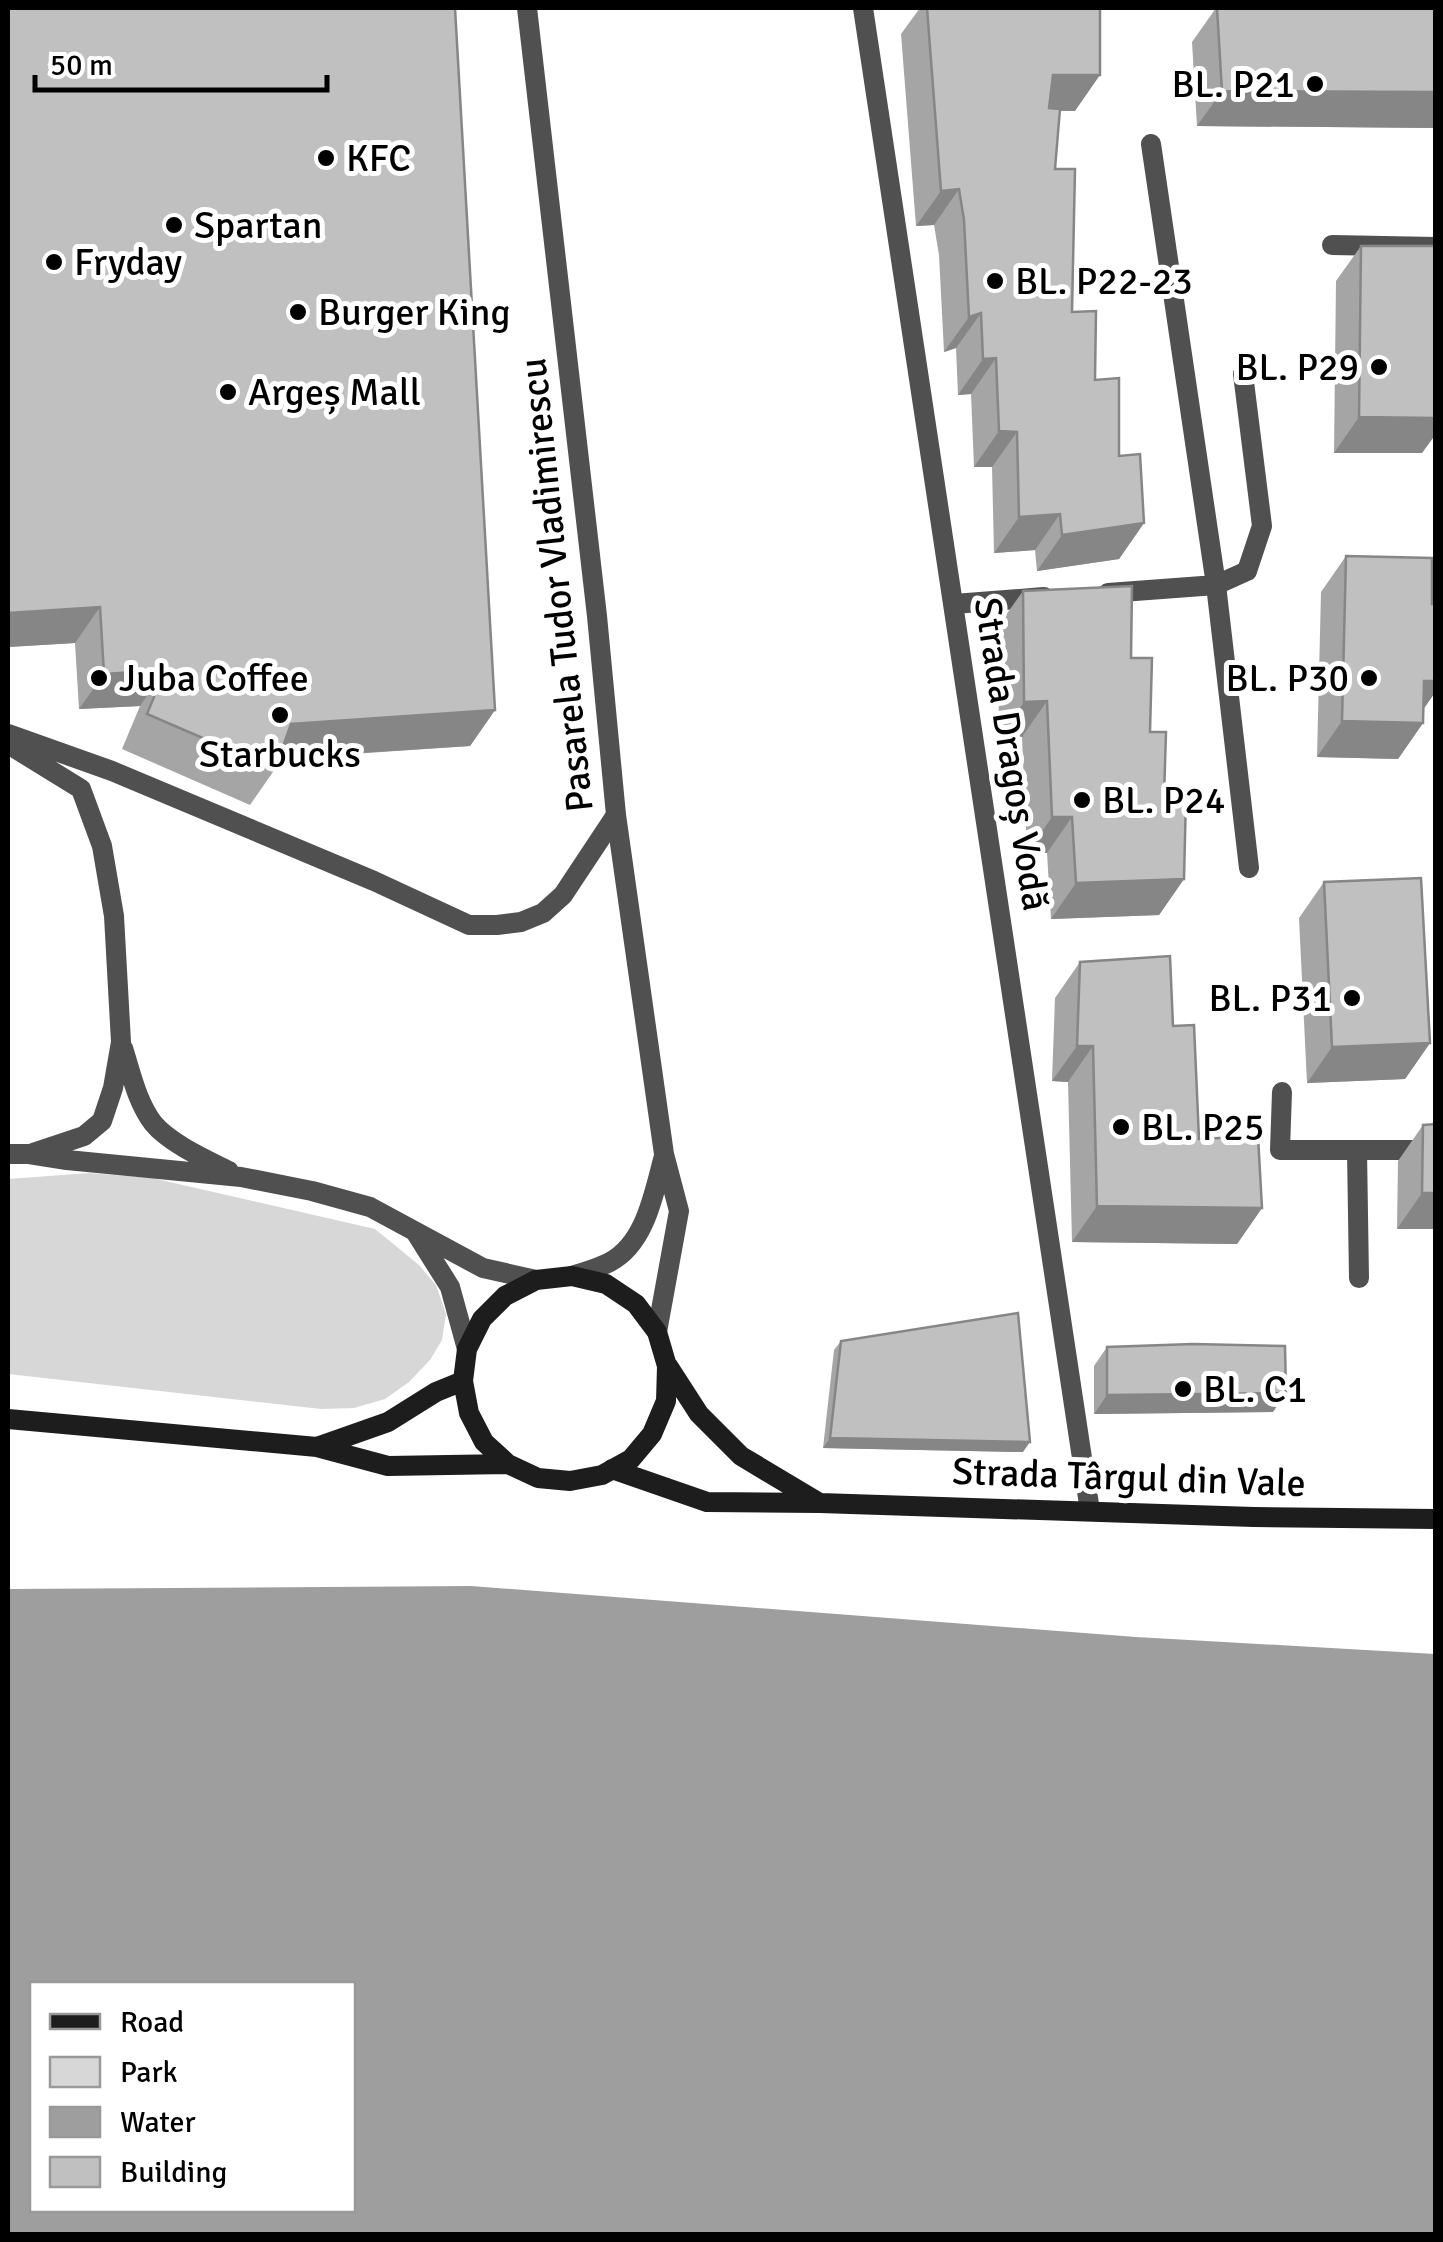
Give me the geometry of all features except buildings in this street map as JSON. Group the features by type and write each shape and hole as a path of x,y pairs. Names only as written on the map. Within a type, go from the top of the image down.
{"street":[{"name":"Pasarela Tudor Vladimirescu","path":"527,8 616,815 664,1154 679,1211 657,1332"},
{"name":"Strada Dragoș Vodă","path":"863,8 1090,1512"},
{"path":"1151,144 1216,585 1249,868"},
{"path":"1332,245 1436,247"},
{"path":"954,604 1216,585 1247,571 1262,526 1243,374"},
{"path":"8,734 128,778 469,925 521,922 543,913 563,895 616,815"},
{"path":"8,744 81,788 102,846 114,916 121,1042 102,1121 84,1136 29,1154"},
{"path":"121,1042 139,1098 155,1126 192,1152 241,1177"},
{"path":"1282,1092 1280,1150 1436,1150"},
{"path":"1357,1150 1359,1278"},
{"path":"8,1154 241,1177 312,1191 370,1207 483,1268 536,1280"},
{"name":"Pasarela Tudor Vladimirescu","path":"572,1276 613,1261 637,1237 664,1154"},
{"path":"414,1231 450,1287 467,1349"},
{"name":"Strada Târgul din Vale","path":"668,1366 666,1401 652,1434 631,1458 602,1474 570,1482 538,1478 508,1464 484,1442 469,1414 462,1381 467,1349 482,1319 505,1296 536,1280 572,1276 606,1284 636,1304 657,1332 668,1366 699,1414 741,1456 820,1502"},
{"name":"Strada Târgul din Vale","path":"318,1447 388,1422 462,1381"},
{"name":"Strada Târgul din Vale","path":"8,1419 318,1447 388,1466 508,1464"},
{"name":"Strada Târgul din Vale","path":"612,1468 707,1502 820,1502 1254,1518 1436,1518"}],"green space":[{"path":"89,1173 152,1178 375,1229 419,1265 436,1285 446,1314 442,1340 409,1382 385,1399 354,1408 321,1409 8,1374 8,1179"}],"water":[{"path":"471,1586 1136,1637 1435,1654 1435,2234 8,2234 8,1589"}],"place":[{"name":"BL. P21","path":"1315,84"},
{"name":"KFC","path":"326,158"},
{"name":"Spartan","path":"174,225"},
{"name":"Fryday","path":"54,262"},
{"name":"BL. P22-23","path":"995,281"},
{"name":"Burger King","path":"298,312"},
{"name":"BL. P29","path":"1379,367"},
{"name":"Argeș Mall","path":"228,392"},
{"name":"Juba Coffee","path":"99,678"},
{"name":"BL. P30","path":"1369,678"},
{"name":"Starbucks","path":"280,715"},
{"name":"BL. P24","path":"1082,800"},
{"name":"BL. P31","path":"1352,998"},
{"name":"BL. P25","path":"1121,1127"},
{"name":"BL. C1","path":"1183,1389"}]}
